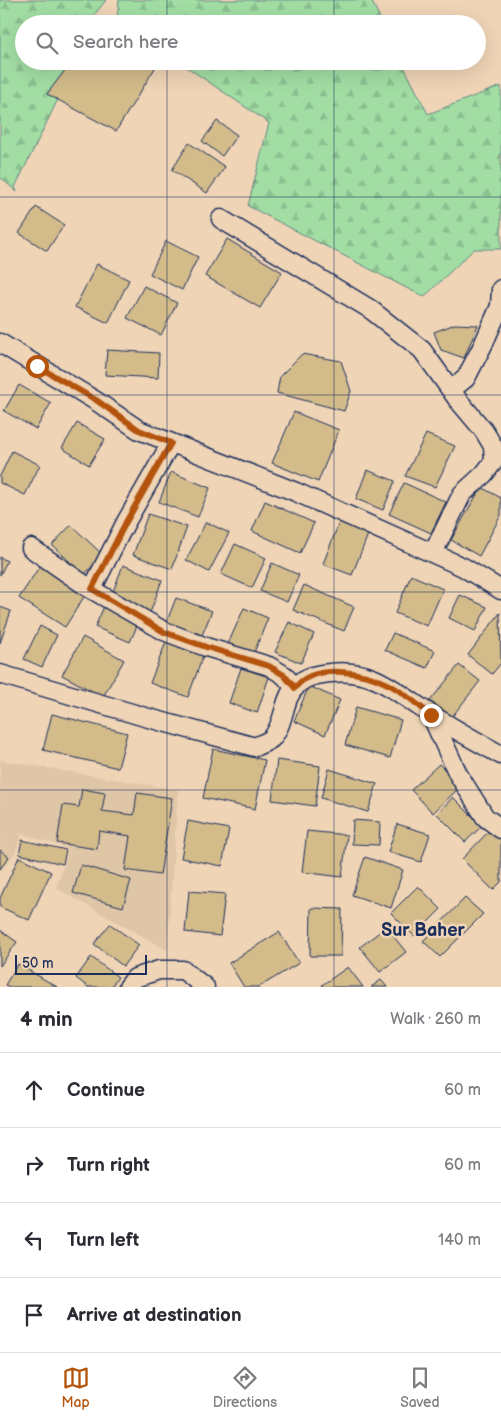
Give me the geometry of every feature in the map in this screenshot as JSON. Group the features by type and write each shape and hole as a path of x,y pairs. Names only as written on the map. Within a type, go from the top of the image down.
{"street":[{"path":"221,219 370,309 422,350 484,431 493,446 494,462 462,494 433,553"},
{"path":"451,390 466,378 483,345 500,306 501,289"},
{"path":"0,343 96,400 139,430 296,492 463,567 501,590"},
{"path":"92,589 126,522 171,443"},
{"path":"31,548 92,589 164,632 269,666 284,675 295,688"},
{"path":"0,674 145,718 255,747 271,739 281,722 288,698 299,683 317,674 336,672 365,674 390,685 431,715 501,755"},
{"path":"431,715 458,774 485,817 501,829"},
{"path":"128,987 134,978 159,970 183,970 205,987"}],"shaded area":[{"path":"0,760 178,790 167,950 56,888 66,860 68,848 22,834 15,853 0,872"}],"green space":[{"path":"0,0 106,0 94,15 15,15 15,70 71,70 15,187 17,192 0,177"},
{"path":"119,0 371,0 378,15 118,15"},
{"path":"191,70 406,70 428,114 501,86 501,249 474,249 424,297 248,206 269,123"}],"building":[{"path":"65,70 154,70 116,131 47,94"},
{"path":"217,121 237,135 222,156 202,141"},
{"path":"189,143 225,167 207,193 172,170"},
{"path":"36,207 64,225 47,251 19,233"},
{"path":"227,239 282,272 260,308 205,276"},
{"path":"166,241 198,257 182,290 150,274"},
{"path":"97,264 129,280 108,323 75,307"},
{"path":"144,286 177,303 161,335 127,318"},
{"path":"455,324 478,325 464,358 441,350 434,332"},
{"path":"107,350 159,353 158,378 105,375"},
{"path":"302,354 341,361 351,391 344,411 277,393 280,376"},
{"path":"19,385 51,403 36,429 4,411"},
{"path":"294,412 339,430 318,482 272,463"},
{"path":"77,423 105,439 89,465 62,448"},
{"path":"426,434 455,446 435,487 405,476"},
{"path":"12,451 40,465 25,495 0,483 0,476"},
{"path":"367,470 395,481 383,510 356,499"},
{"path":"171,472 210,488 198,517 159,502"},
{"path":"404,483 446,502 431,533 389,514"},
{"path":"481,487 501,498 501,515 479,556 451,540"},
{"path":"265,501 314,523 300,553 252,531"},
{"path":"148,514 187,527 172,569 133,555"},
{"path":"340,520 369,532 352,575 323,564"},
{"path":"206,522 229,533 209,572 186,560"},
{"path":"71,525 103,555 84,575 52,545"},
{"path":"235,544 266,558 252,588 221,574"},
{"path":"0,557 7,561 0,575"},
{"path":"272,563 299,575 287,602 260,591"},
{"path":"41,564 87,592 65,627 19,598"},
{"path":"123,565 162,580 150,613 111,597"},
{"path":"411,575 443,589 427,626 395,613"},
{"path":"304,585 354,607 344,631 293,610"},
{"path":"460,595 487,607 475,631 449,618"},
{"path":"176,598 212,611 200,640 165,626"},
{"path":"105,604 140,619 130,642 95,627"},
{"path":"0,607 11,611 0,643"},
{"path":"244,608 268,618 253,655 228,644"},
{"path":"500,613 501,663 492,674 468,655"},
{"path":"289,622 314,634 301,663 275,652"},
{"path":"40,626 57,635 42,667 24,659"},
{"path":"393,633 435,651 427,668 385,650"},
{"path":"83,637 124,660 103,697 62,675"},
{"path":"166,642 203,656 188,697 150,683"},
{"path":"459,665 480,681 451,718 430,701"},
{"path":"241,668 269,677 257,713 229,703"},
{"path":"309,686 340,700 325,735 294,721"},
{"path":"356,707 401,720 390,758 345,745"},
{"path":"52,714 127,733 118,768 43,750"},
{"path":"213,749 265,760 255,809 203,798"},
{"path":"277,760 320,766 315,806 272,800"},
{"path":"439,764 461,786 433,813 411,790"},
{"path":"329,769 377,784 368,812 321,798"},
{"path":"82,789 105,793 102,811 134,815 137,793 172,798 160,875 125,870 130,836 99,831 97,849 57,843 63,805 79,807"},
{"path":"453,797 482,826 465,842 437,814"},
{"path":"353,820 380,822 379,845 352,844"},
{"path":"188,821 229,829 222,866 181,858"},
{"path":"397,824 430,834 421,862 388,852"},
{"path":"492,828 501,837 501,882 493,890 462,859"},
{"path":"307,831 347,835 342,877 302,872"},
{"path":"22,840 66,850 63,864 19,854"},
{"path":"0,850 9,857 0,869"},
{"path":"19,857 51,872 29,920 0,907 0,898"},
{"path":"365,857 403,870 391,908 352,895"},
{"path":"81,865 131,880 123,907 73,893"},
{"path":"418,886 441,909 414,936 391,913"},
{"path":"189,891 225,894 220,936 185,932"},
{"path":"465,898 483,914 440,957 423,941"},
{"path":"311,908 342,909 341,956 310,956"},
{"path":"110,924 139,945 123,966 94,944"},
{"path":"386,927 406,952 380,972 360,947"},
{"path":"0,930 17,942 0,966"},
{"path":"279,932 299,963 259,987 244,987 229,963"},
{"path":"91,957 118,977 111,987 88,987 76,978"},
{"path":"18,964 57,987 10,987 5,985"},
{"path":"348,967 363,987 324,987 322,985"},
{"path":"381,980 387,987 371,987"}],"district":[{"name":"Sur Baher","path":"423,930"}],"route":[{"path":"37,366 96,400 139,430 171,443 126,522 92,589 164,632 269,666 284,675 295,688 299,683 317,674 336,672 365,674 390,685 431,715"}]}
